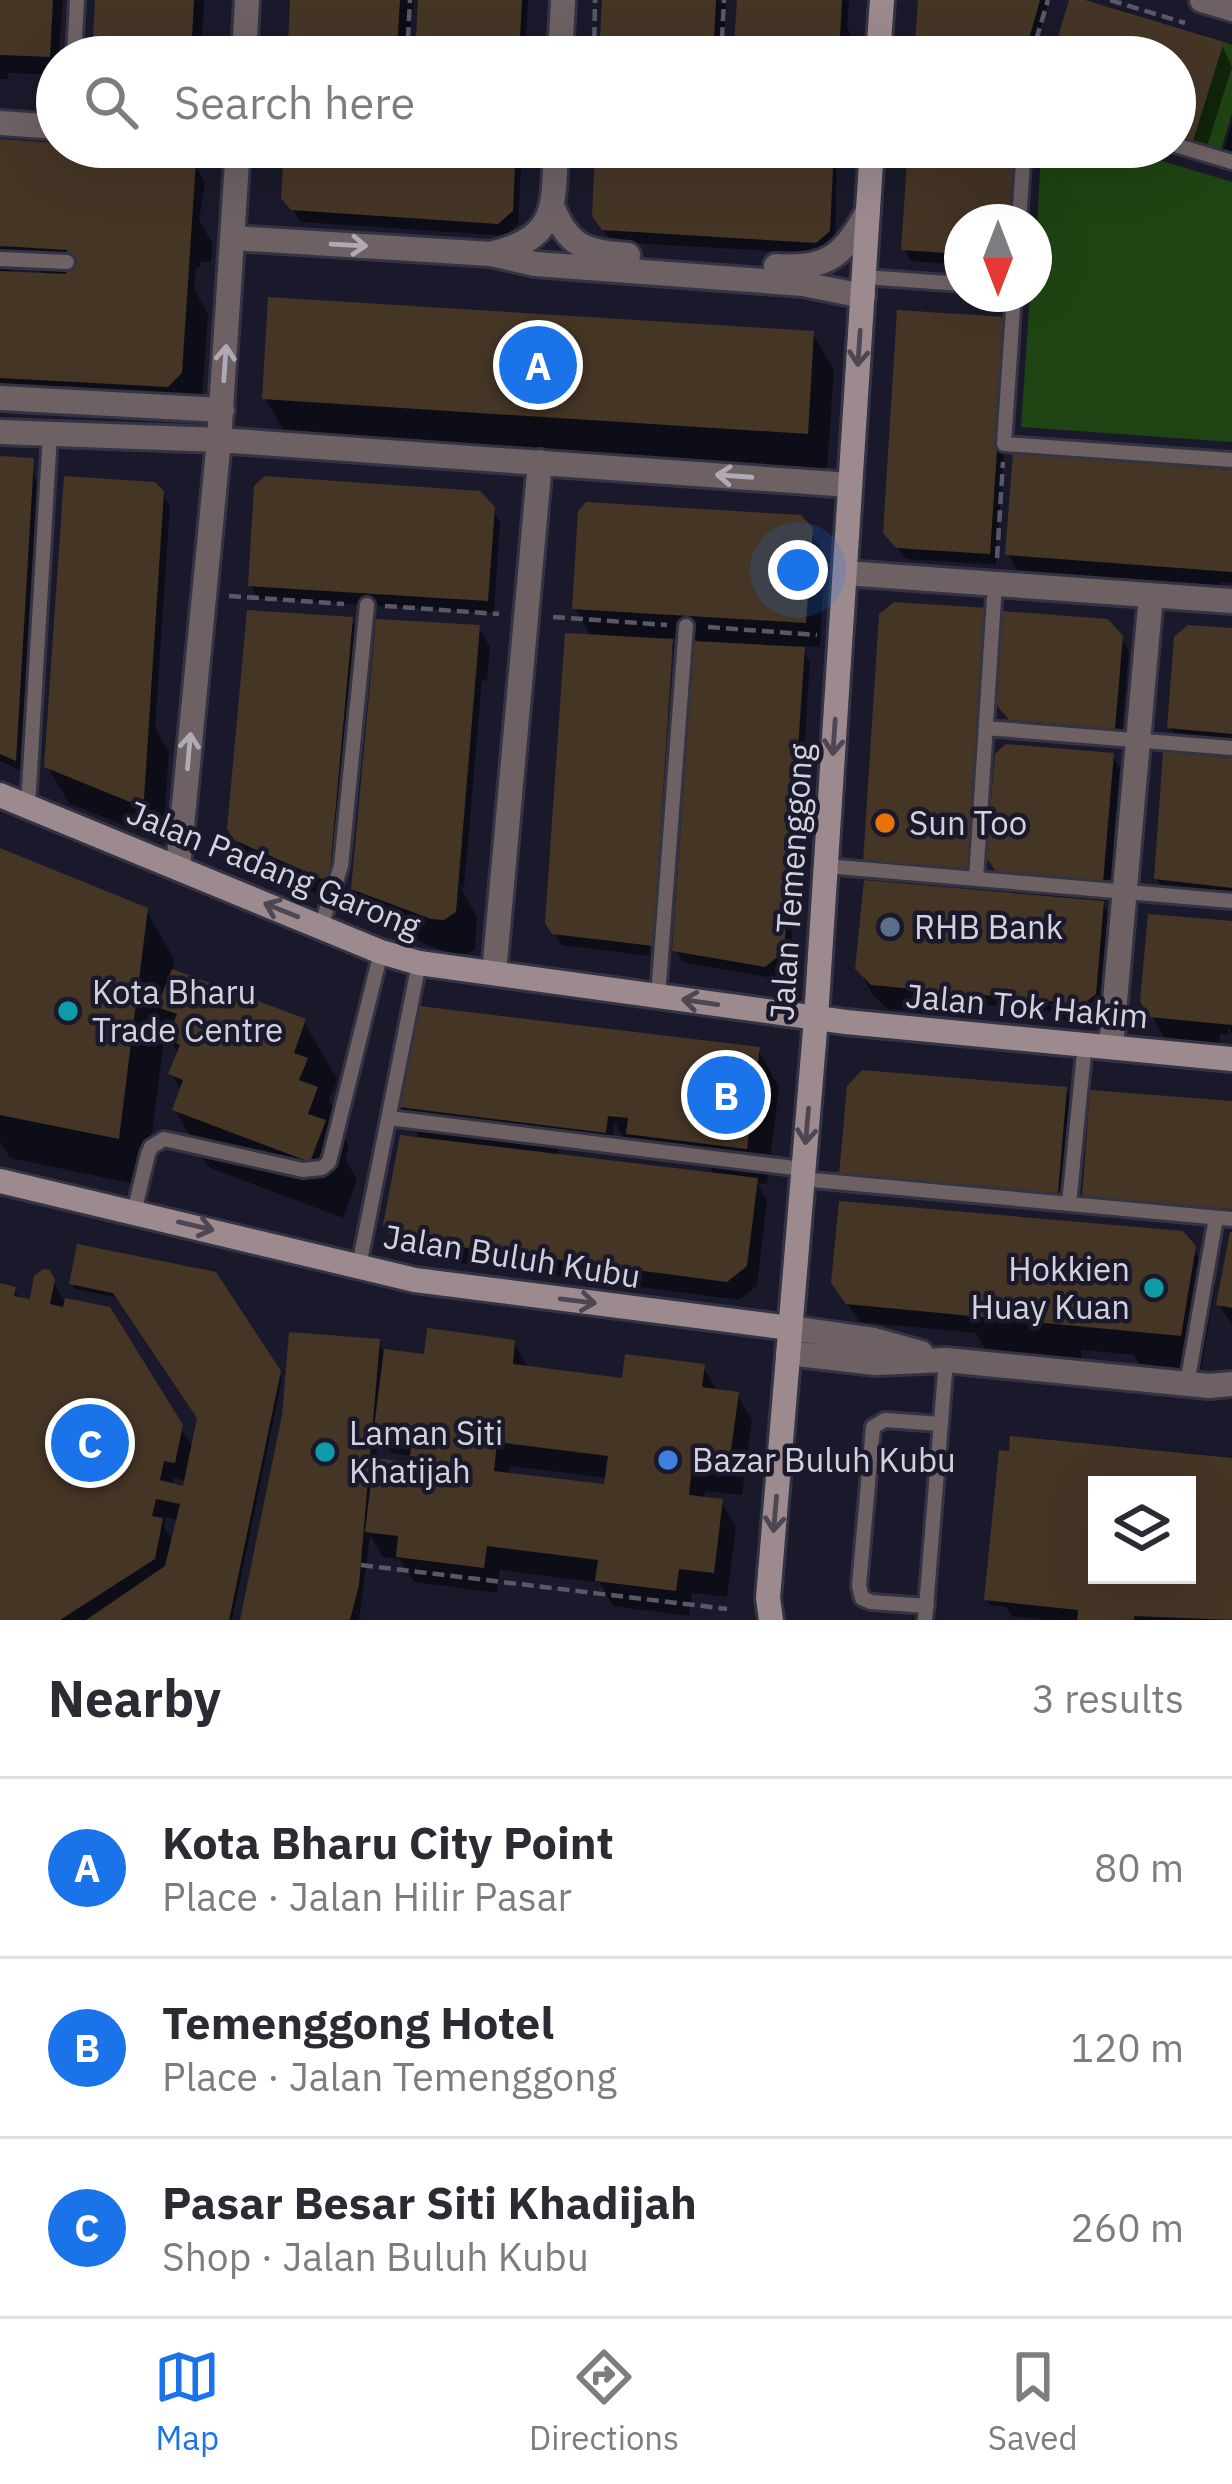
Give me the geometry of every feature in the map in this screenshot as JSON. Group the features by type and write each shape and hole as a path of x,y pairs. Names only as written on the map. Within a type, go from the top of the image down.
{"street":[{"path":"245,36 247,0"},
{"path":"561,36 563,0"},
{"path":"879,36 882,0"},
{"path":"1202,0 1232,9"},
{"path":"0,124 36,126"},
{"path":"178,868 222,410 237,168"},
{"path":"555,168 553,208 562,230 573,242 601,253 802,268 842,253 868,212"},
{"name":"Jalan Temenggong","path":"771,1620 768,1598 816,1018 871,168"},
{"path":"491,254 536,236 553,208"},
{"path":"232,238 491,254 535,264 863,286"},
{"path":"0,398 68,392 222,410"},
{"path":"0,431 219,440 850,484"},
{"path":"494,973 540,462"},
{"path":"845,572 1232,601"},
{"path":"1111,1046 1151,595"},
{"name":"Jalan Padang Garong","path":"0,795 381,952 419,963 816,1018"},
{"name":"Jalan Tok Hakim","path":"816,1018 1232,1059"},
{"name":"Jalan Buluh Kubu","path":"0,1181 415,1280 789,1340 874,1340 946,1360 1215,1387"}],"lane":[{"path":"75,36 77,0"},
{"path":"1196,151 1232,162"},
{"path":"1020,204 1023,168"},
{"path":"0,259 67,262"},
{"path":"863,286 944,284"},
{"path":"1014,312 1004,444 1232,460"},
{"path":"28,806 50,434"},
{"path":"976,879 995,584"},
{"path":"320,926 341,866 367,605"},
{"path":"658,996 686,626"},
{"path":"986,728 1232,748"},
{"path":"826,866 1232,901"},
{"path":"134,1212 148,1154 164,1139 303,1170 322,1168 328,1162 381,952"},
{"path":"359,1266 419,963"},
{"path":"1070,1204 1084,1043"},
{"path":"389,1118 803,1174 1224,1218 1215,1387"},
{"path":"941,1424 885,1420 873,1427 859,1586 862,1598 871,1602 926,1613 941,1424 946,1360"}],"path":[{"path":"408,36 410,0"},
{"path":"594,36 595,0"},
{"path":"722,36 724,0"},
{"path":"1037,36 1048,0"},
{"path":"1110,0 1191,24"},
{"path":"995,584 1004,444"},
{"path":"361,1564 728,1609"}],"green space":[{"path":"1224,42 1232,45 1232,113 1221,150 1196,142"},
{"path":"1040,168 1186,168 1232,182 1232,442 1021,427 1029,312 1052,312 1052,204 1038,204"}],"building":[{"path":"0,0 53,0 51,36 36,36 36,56 0,55"},
{"path":"95,0 194,0 192,36 93,36"},
{"path":"290,0 400,0 398,36 288,36"},
{"path":"418,0 522,0 520,36 416,36"},
{"path":"602,0 716,0 714,36 600,36"},
{"path":"737,0 842,0 840,36 734,36"},
{"path":"918,0 1040,0 1030,36 915,36"},
{"path":"1069,0 1085,0 1224,42 1196,131 1196,36 1058,36"},
{"path":"0,139 36,142 36,168 196,168 182,373 168,387 0,378 0,271 66,274 67,250 0,246"},
{"path":"283,168 515,168 513,211 498,224 291,210 281,198"},
{"path":"594,168 833,168 830,231 816,243 602,230 592,216"},
{"path":"907,168 1016,168 1013,204 944,204 944,253 901,250"},
{"path":"268,297 814,331 808,434 262,399"},
{"path":"897,310 1006,317 990,554 896,548 883,533"},
{"path":"1013,453 1232,470 1232,572 1005,555"},
{"path":"0,456 34,458 16,761 0,754"},
{"path":"64,476 155,482 164,491 144,799 135,804 44,767"},
{"path":"265,476 480,491 495,507 488,601 248,586 254,486"},
{"path":"586,502 801,515 813,528 806,623 572,609 578,511"},
{"path":"894,602 988,608 971,862 962,874 863,863 879,614"},
{"path":"247,610 353,617 329,882 234,840 227,829"},
{"path":"1002,611 1108,619 1123,636 1115,729 1009,720 995,703"},
{"path":"376,619 480,625 456,912 444,920 351,889"},
{"path":"1188,625 1232,628 1232,734 1167,728 1174,637"},
{"path":"565,633 673,639 653,946 552,934 545,923"},
{"path":"694,641 805,647 784,952 765,967 672,951"},
{"path":"1006,744 1114,753 1103,883 998,875 986,857 995,754"},
{"path":"1163,752 1232,758 1232,888 1154,879"},
{"name":"Kota Bharu Trade Centre","path":"0,848 148,908 119,1139 0,1115"},
{"path":"864,880 1104,901 1096,994 1083,1004 871,985 855,969"},
{"path":"1148,914 1232,921 1232,1025 1149,1017 1140,1001"},
{"path":"172,969 306,1019 294,1053 308,1058 299,1080 318,1087 308,1114 326,1120 310,1162 172,1110 183,1080 168,1074 180,1045 167,1039 177,1014 157,1007"},
{"path":"419,1006 760,1047 747,1149 626,1134 628,1118 608,1116 606,1133 398,1107"},
{"path":"862,1070 1067,1087 1058,1193 839,1175 847,1086"},
{"path":"1090,1090 1232,1101 1232,1209 1082,1197"},
{"path":"400,1135 758,1178 747,1266 727,1282 393,1238 383,1225"},
{"path":"839,1201 1183,1231 1196,1246 1181,1336 846,1304 831,1283"},
{"path":"1232,1232 1232,1308 1216,1305"},
{"path":"77,1244 216,1272 281,1371 229,1620 86,1620 165,1566 180,1504 156,1499 152,1516 163,1518 155,1559 60,1620 0,1620 0,1283 16,1287 14,1296 30,1299 34,1276 50,1270 55,1280 50,1304 63,1307 65,1298 110,1307 183,1425 175,1463 164,1461 160,1480 183,1486 197,1418 113,1293 69,1284"},
{"name":"Bazar Buluh Kubu","path":"427,1328 515,1340 513,1364 622,1378 625,1354 705,1364 702,1387 739,1392 728,1471 692,1467 689,1495 723,1499 714,1573 679,1569 676,1591 595,1581 598,1560 487,1546 484,1568 396,1557 398,1536 365,1532 374,1458 409,1462 413,1433 374,1428 384,1349 424,1354","holes":["497,1442 608,1456 604,1484 494,1471"]},
{"name":"Laman Siti Khatijah","path":"289,1332 380,1339 359,1585 350,1620 240,1620 282,1415"},
{"path":"1010,1436 1232,1458 1232,1620 1134,1616 1134,1620 1077,1620 1078,1610 984,1600 999,1450 1009,1451"}],"place":[{"name":"Kota Bharu City Point","path":"538,365"},
{"name":"Sun Too","path":"885,823"},
{"name":"RHB Bank","path":"890,927"},
{"name":"Kota Bharu Trade Centre","path":"68,1011"},
{"name":"Temenggong Hotel","path":"726,1095"},
{"name":"Hokkien Huay Kuan","path":"1154,1288"},
{"name":"Pasar Besar Siti Khadijah","path":"90,1443"},
{"name":"Laman Siti Khatijah","path":"325,1452"},
{"name":"Bazar Buluh Kubu","path":"668,1460"}]}
